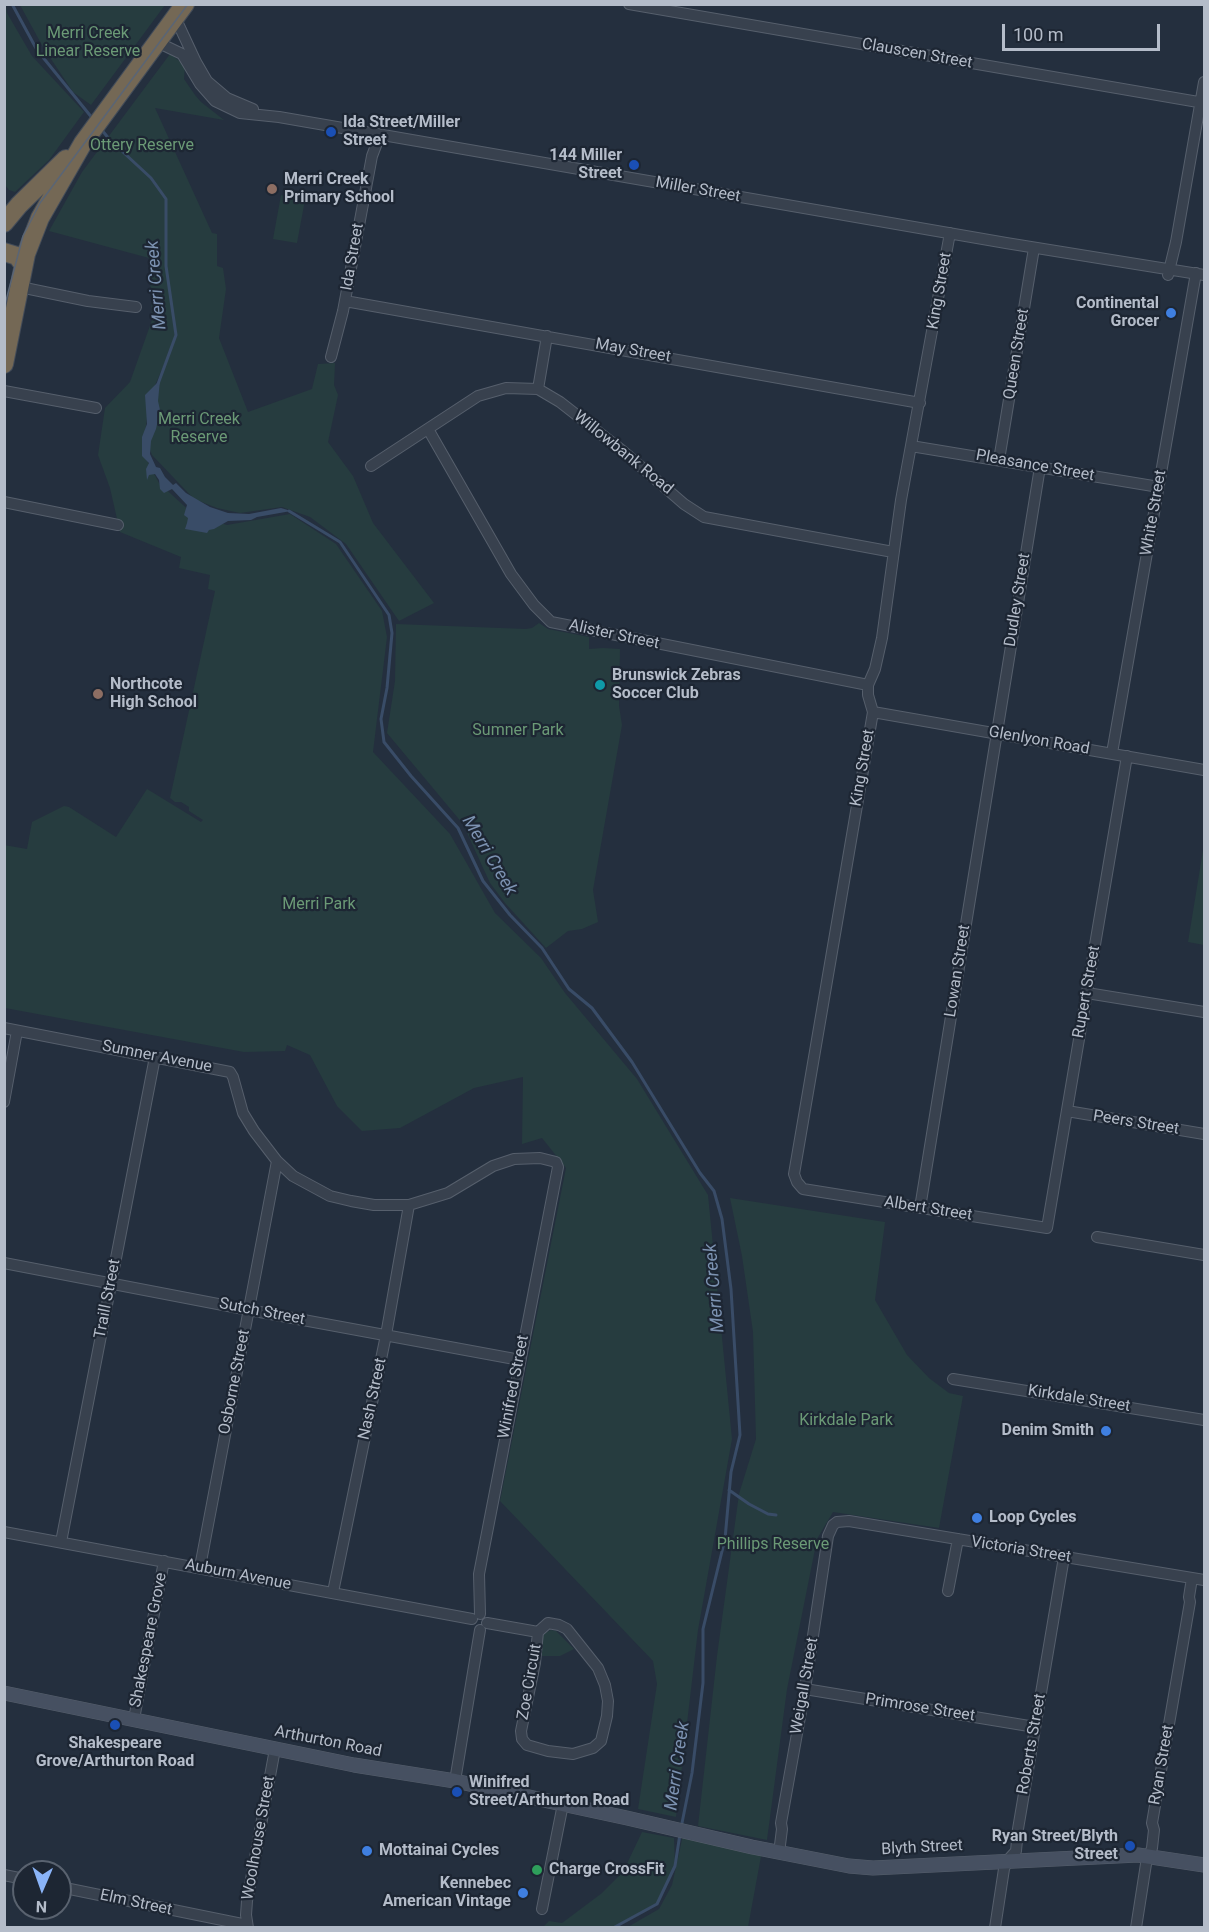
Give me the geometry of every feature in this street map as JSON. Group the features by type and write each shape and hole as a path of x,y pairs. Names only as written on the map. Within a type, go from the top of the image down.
{"highway":[{"path":"23,264 33,231 82,142 180,11"},
{"path":"4,224 19,205 82,142"},
{"path":"4,224 20,225 45,208"},
{"path":"4,224 13,231 23,256 20,287 4,364"},
{"path":"4,252 15,255 23,264"}],"street":[{"name":"Clauscen Street","path":"629,4 659,7 1203,102"},
{"name":"Miller Street","path":"180,11 199,68 212,86 238,104 279,117"},
{"name":"Miller Street","path":"157,42 182,54 204,89 220,104 240,113 279,117 1200,277"},
{"path":"1172,273 1203,102 1204,82"},
{"name":"Ida Street","path":"331,357 345,301 376,134"},
{"name":"King Street","path":"810,1190 803,1189 796,1182 794,1174 873,712 868,695 868,685 875,669 882,638 893,552 950,233"},
{"name":"Queen Street","path":"999,460 1034,248"},
{"name":"White Street","path":"1112,753 1159,487 1200,277"},
{"path":"20,287 88,301 136,307"},
{"name":"May Street","path":"345,301 920,403"},
{"path":"538,389 547,336"},
{"name":"Willowbank Road","path":"371,466 478,396 506,388 538,389 560,402 624,452 684,504 704,517 893,552"},
{"path":"4,390 96,408"},
{"name":"Alister Street","path":"428,429 511,574 534,605 551,622 868,685"},
{"name":"Pleasance Street","path":"911,446 1159,487"},
{"name":"Dudley Street","path":"997,734 1040,467"},
{"path":"4,502 118,525"},
{"name":"Glenlyon Road","path":"873,712 1204,770"},
{"name":"Lowan Street","path":"920,1208 997,734"},
{"name":"Rupert Street","path":"1047,1228 1127,756"},
{"path":"1087,993 1204,1012"},
{"name":"Sumner Avenue","path":"4,1029 230,1072 243,1113 277,1161 293,1176 330,1196 374,1205 409,1205 448,1193 493,1166 514,1159 540,1158 556,1162"},
{"path":"4,1102 18,1031"},
{"name":"Traill Street","path":"61,1542 155,1057"},
{"name":"Peers Street","path":"1066,1111 1204,1134"},
{"name":"Osborne Street","path":"200,1567 277,1161"},
{"name":"Winifred Street","path":"476,1616 479,1574 558,1167 556,1162"},
{"name":"Albert Street","path":"810,1190 1047,1228"},
{"name":"Nash Street","path":"333,1592 386,1335 409,1205"},
{"path":"1097,1237 1204,1255"},
{"name":"Sutch Street","path":"4,1263 520,1359"},
{"name":"Kirkdale Street","path":"953,1379 1204,1420"},
{"name":"Victoria Street","path":"837,1522 849,1521 1198,1579"},
{"name":"Weigall Street","path":"778,1853 828,1536 837,1522"},
{"name":"Auburn Avenue","path":"4,1532 476,1616"},
{"path":"948,1591 958,1539"},
{"name":"Roberts Street","path":"995,1928 1002,1876 1007,1861 1016,1851 1064,1557"},
{"name":"Shakespeare Grove","path":"134,1719 164,1561"},
{"name":"Ryan Street","path":"1136,1928 1152,1848 1154,1830 1152,1823 1190,1602 1194,1598 1198,1579"},
{"path":"455,1781 484,1627 473,1626 476,1616"},
{"name":"Zoe Circuit","path":"484,1627 538,1632 548,1623 567,1629 598,1668 605,1684 608,1701 607,1716 601,1741 593,1748 573,1754 548,1751 527,1745 522,1739 521,1731 535,1663 538,1632"},
{"name":"Primrose Street","path":"805,1689 1035,1726"},
{"name":"Arthurton Road","path":"4,1693 354,1765 455,1781 645,1822"},
{"name":"Woolhouse Street","path":"247,1926 247,1901 275,1749"},
{"path":"542,1909 563,1804"},
{"name":"Blyth Street","path":"645,1822 827,1863 873,1868 1138,1855 1204,1865"},
{"name":"Elm Street","path":"72,1890 247,1926"}],"green space":[{"path":"6,5 7,13 32,56 84,112 49,160 15,192 9,190 5,185"},
{"name":"Merri Creek Linear Reserve","path":"20,5 165,5 91,105 73,92 43,47"},
{"name":"Merri Park","path":"170,54 185,65 184,79 195,95 224,120 155,108 212,233 217,234 217,266 223,268 226,289 219,338 248,412 312,389 318,364 335,363 334,385 338,395 328,442 353,476 373,523 434,603 399,621 346,544 310,517 282,507 240,513 217,508 194,499 152,455 146,441 151,403 170,351 149,399 143,453 159,483 194,515 227,525 290,514 336,544 382,611 387,637 373,752 450,834 495,913 541,958 565,993 637,1079 708,1195 732,1439 698,1630 676,1817 638,1809 657,1684 653,1661 500,1501 566,1168 542,1138 522,1144 523,1077 474,1088 400,1128 362,1131 337,1106 310,1055 287,1045 285,1051 244,1052 5,1008 4,845 27,849 32,822 64,806 116,837 147,789 201,822 203,820 189,811 189,807 170,798 215,591 208,589 210,575 179,568 181,557 120,532 110,488 98,455 105,408 130,382 152,320 149,258 49,231 82,172"},
{"path":"281,195 305,200 297,243 273,239"},
{"name":"Sumner Park","path":"539,623 548,629 589,637 589,649 620,649 619,706 622,725 593,890 598,922 582,929 568,931 546,948 490,883 463,824 387,733 395,681 396,624 526,629"},
{"path":"1204,844 1204,945 1188,942"},
{"name":"Kirkdale Park","path":"730,1198 885,1222 875,1300 907,1355 929,1378 949,1393 963,1396 939,1528 833,1512 817,1539 787,1689 767,1840 698,1826 717,1656 739,1494 756,1439 753,1332 742,1256"},
{"path":"551,1630 556,1631 574,1649 560,1656 542,1656 542,1638"},
{"path":"642,1832 674,1838 675,1866 657,1904 613,1927 543,1927 549,1921 562,1923 602,1893 623,1872"},
{"path":"683,1835 762,1851 748,1927 626,1928 659,1909 672,1885"}],"water":[{"path":"160,380 158,401 160,410 151,441 150,454 156,467 160,468 173,485 176,483 186,493 210,507 228,513 249,514 281,508 291,511 251,520 228,521 207,533 185,529 188,518 184,515 187,505 172,489 164,493 160,489 159,480 155,474 149,475 147,480 146,469 149,463 142,456 142,437 147,424 145,395"}],"waterway":[{"name":"Merri Creek","path":"12,4 37,50 93,119"},
{"name":"Merri Creek","path":"101,129 151,178 166,199 166,266 176,335 158,384"},
{"name":"Merri Creek","path":"289,511 340,542 389,615 392,633 387,688 381,719 384,742 458,828 483,881 510,915 542,948 569,989 592,1008 632,1062 700,1173 714,1191 722,1219 731,1289 740,1435 731,1472 725,1539 703,1629 703,1683 692,1773 681,1828"},
{"path":"729,1490 749,1504 768,1514 776,1515"},
{"name":"Merri Creek","path":"613,1928 657,1904 675,1866 680,1834"}],"tram line":[{"path":"4,308 23,236 40,203 188,4"}],"place":[{"name":"Ida Street/Miller Street","path":"331,132"},
{"name":"144 Miller Street","path":"634,165"},
{"name":"Merri Creek Primary School","path":"272,189"},
{"name":"Continental Grocer","path":"1171,313"},
{"name":"Brunswick Zebras Soccer Club","path":"600,685"},
{"name":"Northcote High School","path":"98,694"},
{"name":"Denim Smith","path":"1106,1431"},
{"name":"Loop Cycles","path":"977,1518"},
{"name":"Shakespeare Grove/Arthurton Road","path":"115,1725"},
{"name":"Winifred Street/Arthurton Road","path":"457,1792"},
{"name":"Ryan Street/Blyth Street","path":"1130,1846"},
{"name":"Mottainai Cycles","path":"367,1851"},
{"name":"Charge CrossFit","path":"537,1870"},
{"name":"Kennebec American Vintage","path":"523,1893"}],"park label":[{"name":"Ottery Reserve","path":"142,146"},
{"name":"Merri Creek Reserve","path":"199,429"},
{"name":"Phillips Reserve","path":"773,1545"}]}
